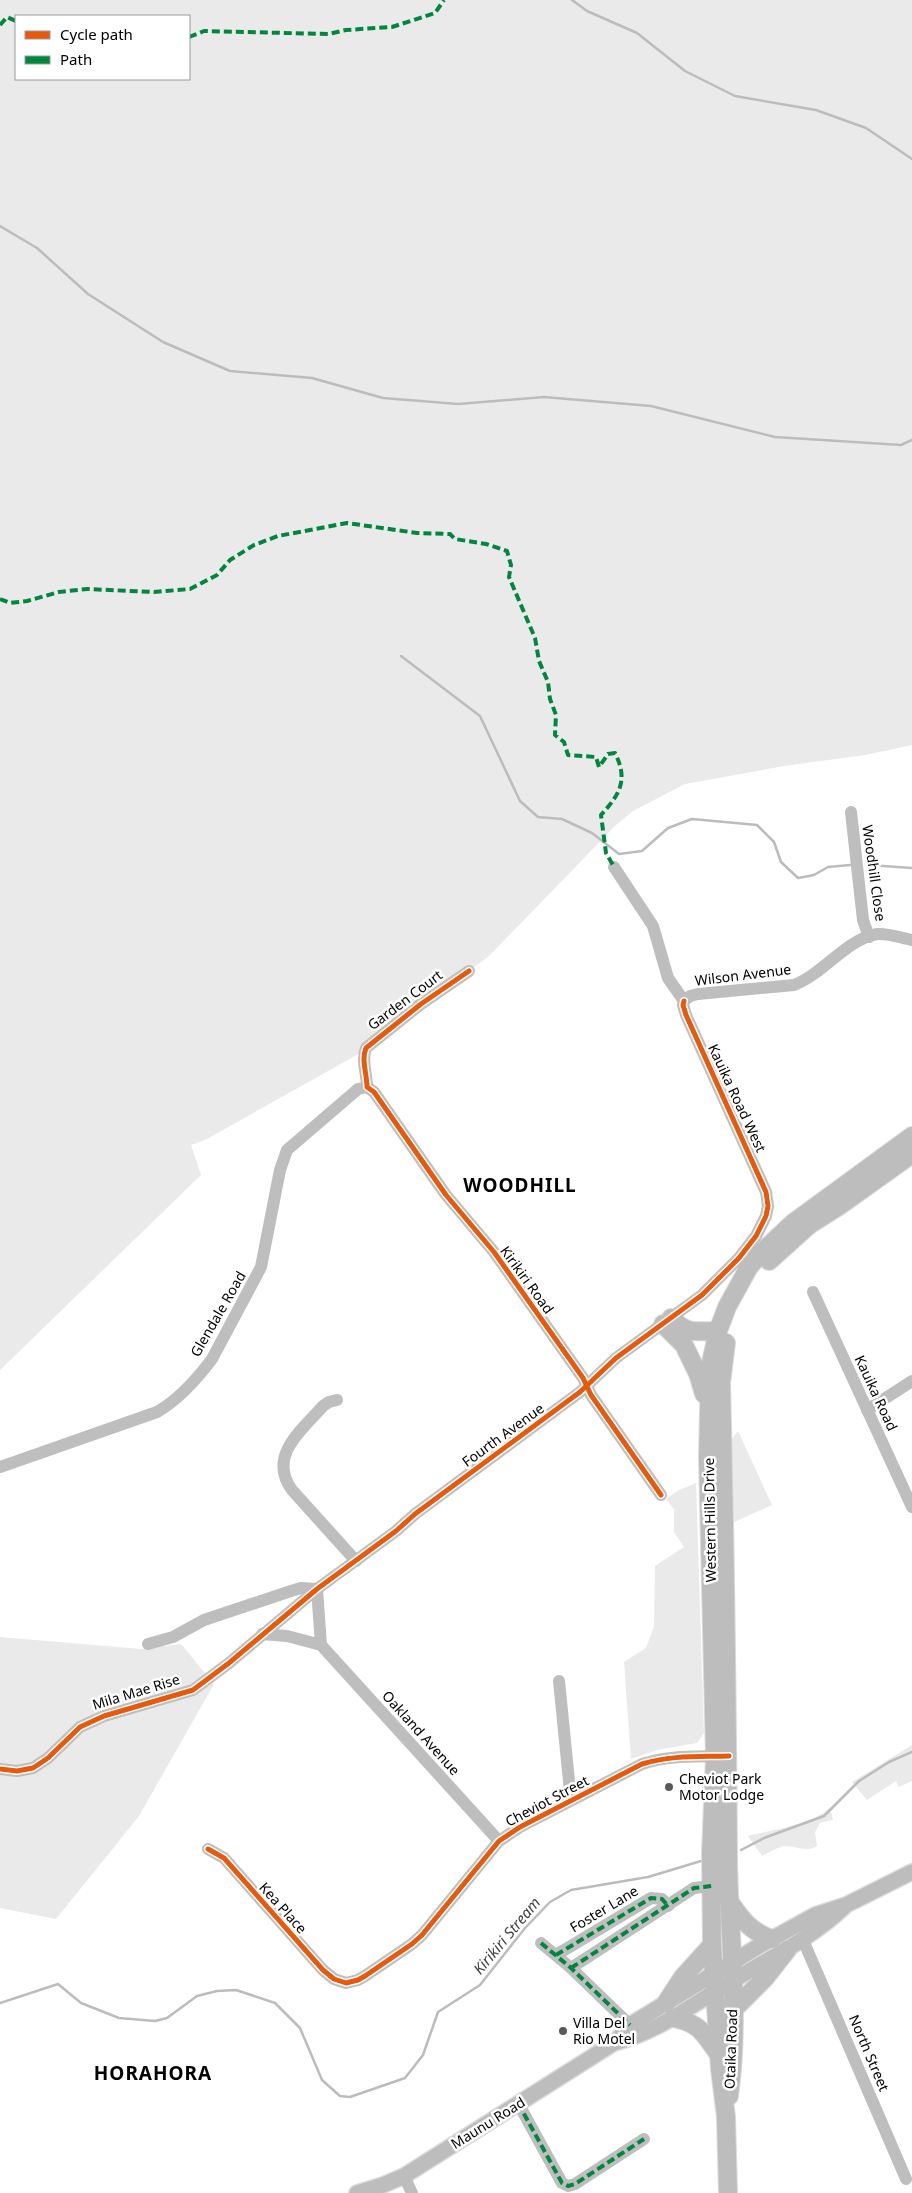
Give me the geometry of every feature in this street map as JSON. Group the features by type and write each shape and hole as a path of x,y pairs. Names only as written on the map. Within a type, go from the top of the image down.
{"highway":[{"name":"Western Hills Drive","path":"732,1981 708,1404 710,1367 718,1331 734,1292 749,1267 760,1254 793,1223 912,1136"},
{"name":"Western Hills Drive","path":"718,1618 722,1383 726,1341 738,1306 765,1265 798,1235 912,1154"},
{"path":"667,1321 684,1330 693,1332 718,1331"},
{"path":"667,1321 691,1357 708,1404"},
{"name":"Western Hills Drive","path":"715,1991 712,1945 712,1886 722,1756"},
{"path":"729,1901 741,1919 751,1929 772,1939"},
{"path":"712,1945 683,1977 670,2010 698,2026 718,2053"},
{"path":"733,2010 766,1978 786,1950"},
{"name":"Otaika Road","path":"726,2117 732,2072 732,1981"},
{"name":"Otaika Road","path":"715,1991 718,2053 726,2117 728,2193"}],"main road":[{"name":"Maunu Road","path":"614,2043 635,2038 714,1972 731,1962 815,1915 846,1905 912,1872"},
{"name":"Maunu Road","path":"357,2193 383,2186 404,2176 614,2043 630,2025 715,1991 803,1940 828,1922 846,1905"}],"street":[{"name":"Woodhill Close","path":"851,812 863,920 869,936"},
{"name":"Kauika Road West","path":"614,867 653,926 668,978 684,1000 683,1005 686,1015 758,1173 766,1192 768,1206"},
{"path":"869,936 886,934 912,940"},
{"name":"Wilson Avenue","path":"684,1000 698,994 794,985 807,979 869,936"},
{"name":"Garden Court","path":"366,1087 367,1076 363,1056 369,1046 421,1004 469,970"},
{"name":"Kirikiri Road","path":"366,1087 374,1092 446,1195 494,1252 587,1384 591,1395 661,1495"},
{"name":"Glendale Road","path":"0,1467 157,1412 168,1406 201,1373 212,1360 261,1267 283,1157 287,1150 358,1089 366,1087"},
{"name":"Fourth Avenue","path":"229,1663 317,1589 580,1392 616,1358 702,1295 739,1258 762,1226 768,1206"},
{"name":"Kauika Road","path":"813,1292 912,1507"},
{"path":"867,1410 912,1381"},
{"path":"337,1400 323,1406 289,1445 284,1455 284,1472 287,1483 292,1490 356,1561"},
{"path":"148,1644 174,1637 204,1620 290,1591 301,1588 317,1589 321,1646 287,1636 262,1634"},
{"name":"Oakland Avenue","path":"321,1646 499,1841"},
{"name":"Mila Mae Rise","path":"0,1769 17,1771 33,1768 48,1758 80,1726 104,1716 193,1690 229,1663"},
{"path":"559,1682 570,1791 574,1799"},
{"name":"Cheviot Street","path":"340,1982 346,1983 358,1980 417,1940 499,1841 520,1827 642,1764 681,1756 722,1756"},
{"name":"Kea Place","path":"208,1849 224,1858 323,1970 340,1982"},
{"path":"571,1968 694,1888 712,1886"},
{"name":"Foster Lane","path":"556,1955 651,1898 662,1899 668,1906"},
{"name":"North Street","path":"803,1940 906,2179"},
{"path":"541,1943 571,1968 630,2025"},
{"path":"518,2103 562,2183 568,2186 578,2182 644,2139"},
{"path":"404,2176 412,2193"}],"shaded area":[{"path":"0,0 912,0 912,745 865,755 784,766 685,784 633,811 616,825 489,956 362,1052 205,1140 191,1145 201,1175 0,1370"},
{"path":"738,1431 772,1505 732,1523 730,1442"},
{"path":"696,1483 704,1733 697,1743 657,1750 631,1759 624,1662 646,1648 654,1627 655,1566 684,1547 674,1532 674,1509 666,1499 679,1490"},
{"path":"0,1637 141,1649 181,1644 214,1684 139,1816 56,1919 0,1908"},
{"path":"912,1745 912,1781 899,1787 896,1781 867,1800 852,1782"},
{"path":"830,1807 833,1820 820,1823 815,1832 817,1846 813,1848 805,1849 785,1846 762,1856 748,1836 804,1822 823,1813"}],"waterway":[{"path":"572,0 587,11 637,33 685,71 735,96 816,110 866,128 912,159"},
{"path":"0,226 37,248 88,294 163,342 230,371 312,378 383,398 458,404 544,397 651,406 775,437 901,445 912,440"},
{"path":"401,656 480,716 520,801 538,817 562,819 592,833 619,854 642,851 668,828 692,819 757,825 774,842 781,862 798,878 814,875 828,867 850,865"},
{"path":"869,865 912,868"},
{"name":"Kirikiri Stream","path":"741,1850 764,1838 824,1816 859,1781 889,1762 912,1752"},
{"name":"Kirikiri Stream","path":"0,2003 58,1984 81,2003 119,2018 155,2021 167,2018 197,1996 217,1991 236,1990 275,2003 300,2028 322,2080 340,2096 350,2097 405,2078 423,2055 438,2012 480,1985 525,1928 550,1902 571,1890 648,1877 701,1861"}],"marked path":[{"path":"190,37 204,31 328,34 346,30 392,27 435,13 444,0"},
{"path":"0,25 7,17 15,21"},
{"path":"0,599 10,603 27,601 59,592 87,589 154,592 190,589 217,575 230,560 254,545 278,536 347,523 417,533 450,534 455,539 486,544 507,551 511,565 509,577 535,638 539,661 548,682 550,699 556,715 555,735 564,742 568,755 596,757 599,767 608,754 615,753 619,763 621,772 620,787 613,801 601,815 606,853 614,867"},
{"path":"571,1968 694,1888 712,1886"},
{"path":"556,1955 651,1898 662,1899 668,1906"},
{"path":"541,1943 571,1968 630,2025"},
{"path":"518,2103 562,2183 568,2186 575,2184 644,2139"}],"cycle path":[{"path":"469,971 421,1004 366,1048 364,1062 367,1087 374,1092 446,1195 494,1252 583,1378 591,1395 661,1495"},
{"path":"0,1769 17,1771 33,1768 48,1758 80,1727 104,1716 193,1690 229,1663 317,1589 580,1392 616,1358 702,1295 739,1258 756,1236 766,1216 768,1206 766,1192 686,1015 683,1005 684,1001"},
{"path":"208,1849 224,1858 323,1970 334,1979 346,1983 365,1976 412,1944 422,1935 499,1841 520,1827 642,1764 674,1758 729,1756"}],"place":[{"name":"Cheviot Park Motor Lodge","path":"669,1787"},
{"name":"Villa Del Rio Motel","path":"563,2031"}],"district":[{"name":"WOODHILL","path":"520,1185"},
{"name":"HORAHORA","path":"153,2073"}]}
